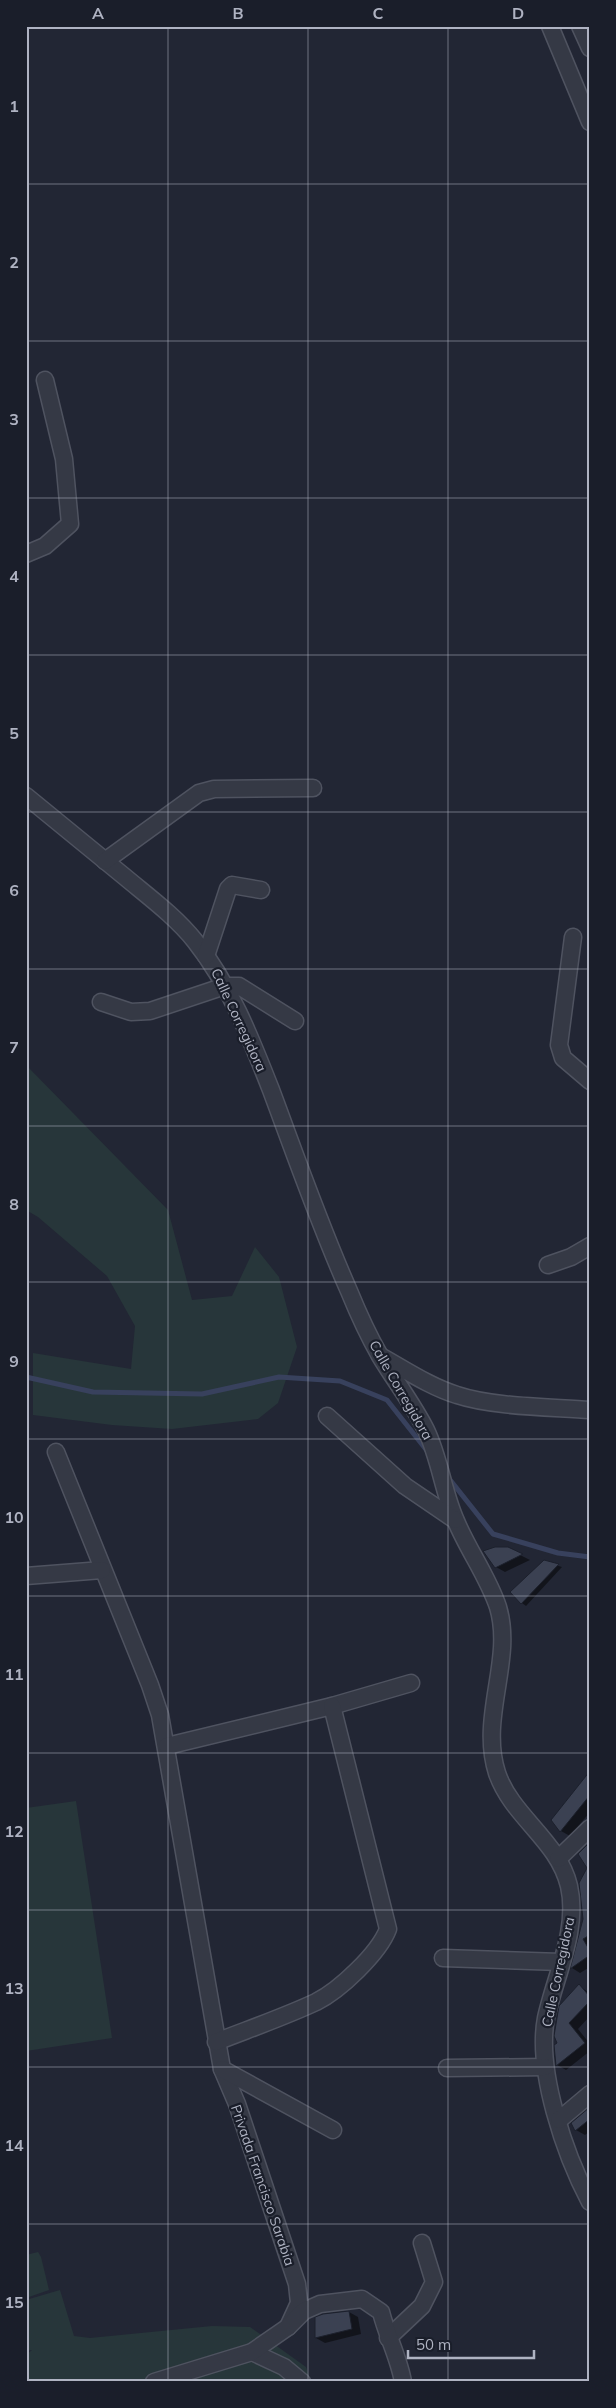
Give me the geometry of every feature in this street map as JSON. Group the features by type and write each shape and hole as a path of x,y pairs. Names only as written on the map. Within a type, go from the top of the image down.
{"street":[{"path":"550,26 590,122"},
{"path":"580,26 590,48"},
{"path":"26,554 45,546 70,524 64,459 45,380"},
{"path":"105,861 199,793 214,789 313,788"},
{"name":"Calle Corregidora","path":"26,796 160,905 193,938 225,986 261,1064 346,1285 381,1357 413,1406 436,1452 455,1520 495,1600 503,1634 491,1728 492,1749 497,1771 505,1790 520,1813 552,1848 569,1888 572,1910 546,2020 544,2042 545,2067 550,2094 578,2178 590,2202"},
{"path":"206,956 228,889 232,885 261,890"},
{"path":"573,937 559,1045 563,1058 590,1081"},
{"path":"101,1002 131,1012 150,1011 225,986 239,986 295,1021"},
{"path":"548,1264 571,1257 590,1246"},
{"path":"381,1357 437,1388 458,1396 478,1401 590,1410"},
{"path":"326,1416 405,1486 455,1520"},
{"name":"Privada Francisco Sarabia","path":"56,1452 102,1570 150,1684 167,1746 222,2069 236,2104 297,2284 299,2303 288,2327"},
{"path":"26,1576 102,1570"},
{"path":"167,1746 332,1706 411,1683"},
{"path":"216,2042 318,2001 373,1955 384,1940 388,1929 332,1706"},
{"path":"558,1859 590,1828"},
{"path":"443,1958 561,1962"},
{"path":"447,2068 545,2067"},
{"path":"222,2069 333,2130"},
{"path":"559,2120 590,2094"},
{"path":"388,2338 422,2306 434,2282 422,2243"},
{"path":"154,2382 252,2352 288,2327 304,2311 320,2304 362,2299 381,2312 388,2338 400,2363 403,2382"},
{"path":"252,2352 284,2367 302,2382"}],"shaded area":[{"path":"26,1065 168,1210 192,1300 232,1296 255,1247 279,1277 297,1347 278,1403 258,1419 172,1429 112,1425 33,1415 33,1353 131,1369 135,1326 107,1276 38,1217 26,1210"},
{"path":"76,1801 112,2038 26,2051 26,1808"},
{"path":"38,2252 49,2290 26,2298 26,2255"},
{"path":"60,2290 74,2336 90,2338 212,2326 250,2327 306,2367 311,2382 26,2382 26,2355 32,2350 26,2351 26,2300"}],"building":[{"path":"495,1547 508,1547 523,1554 495,1568 483,1551"},
{"path":"544,1560 559,1564 521,1604 510,1592"},
{"path":"590,1771 590,1795 560,1832 551,1820"},
{"path":"590,1842 590,1935 583,1939 590,1951 590,1955 570,1969 583,1919 579,1883 587,1868 578,1854"},
{"path":"579,1984 590,1997 590,2001 569,2023 585,2043 556,2066 554,2045 557,2043 554,2036 559,2006"},
{"path":"590,2107 590,2119 575,2131 571,2123"},
{"path":"349,2311 352,2329 315,2338 315,2317 323,2314"}],"waterway":[{"path":"26,1377 93,1392 202,1394 279,1377 340,1381 387,1400 428,1452"},
{"path":"447,1476 493,1534 558,1553 590,1557"}]}
